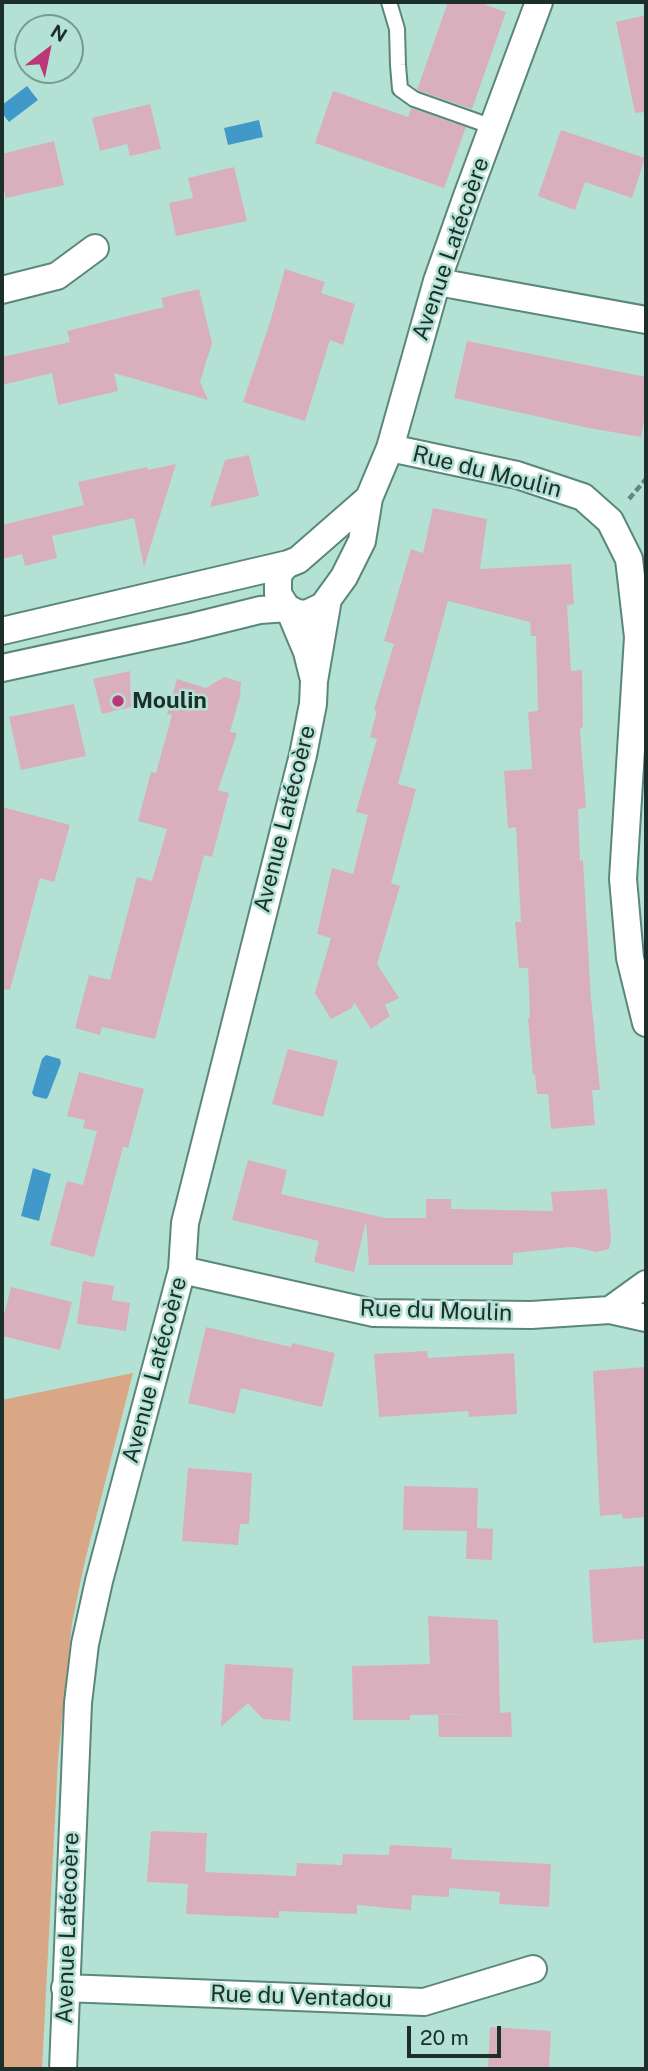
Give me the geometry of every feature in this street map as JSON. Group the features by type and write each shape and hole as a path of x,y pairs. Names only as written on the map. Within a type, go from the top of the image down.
{"street":[{"name":"Avenue Latécoère","path":"369,498 278,577 281,601 288,608 306,614 323,606 344,577 362,541 369,498 390,448 437,281 539,2"},
{"path":"2,290 57,276 95,248"},
{"path":"437,281 646,320"},
{"name":"Rue du Moulin","path":"390,448 517,475 583,497 610,521 629,559 638,637 623,879 631,958 646,1023"},
{"path":"2,631 308,559 324,568 329,575 329,596"},
{"name":"Avenue Latécoère","path":"63,2069 78,1703 85,1644 99,1581 182,1270 184,1223 303,755 329,596"},
{"name":"Avenue Latécoère","path":"288,608 307,652 314,681"},
{"path":"2,668 260,610 288,608"},
{"name":"Rue du Moulin","path":"182,1270 374,1313 531,1315 610,1310 646,1318"},
{"path":"610,1310 646,1284"},
{"name":"Rue du Ventadou","path":"65,1988 424,2002 533,1969"}],"lane":[{"path":"389,2 397,29 400,89 414,99 494,127"}],"shaded area":[{"path":"133,1373 72,1623 58,1760 42,2069 2,2069 2,1400"}],"water":[{"path":"27,86 38,100 9,122 2,113 2,105"},
{"path":"259,120 263,137 228,145 224,128"},
{"path":"46,1055 60,1059 61,1063 46,1099 32,1093 42,1059"},
{"path":"33,1168 51,1174 39,1221 21,1216"}],"building":[{"path":"448,2 478,2 506,12 472,109 417,90"},
{"path":"646,15 646,112 635,113 616,22"},
{"path":"333,91 408,117 411,108 466,127 444,188 315,143"},
{"path":"150,104 161,149 130,156 127,144 100,151 92,118"},
{"path":"561,130 645,158 632,198 585,182 575,210 538,196"},
{"path":"54,141 64,185 6,198 2,180 2,154"},
{"path":"234,167 247,221 176,236 169,203 193,198 188,178"},
{"path":"285,269 325,282 321,293 355,304 343,345 330,340 305,421 243,402"},
{"path":"199,289 212,343 200,382 208,400 114,373 118,391 58,405 52,373 2,385 2,357 70,342 67,331 164,307 161,298"},
{"path":"467,341 646,377 646,409 641,437 454,398"},
{"path":"249,455 259,496 210,507 225,460"},
{"path":"176,464 144,567 134,518 52,536 57,558 25,566 22,554 2,559 2,525 84,505 78,482 147,467 148,470"},
{"path":"433,508 487,519 480,569 571,564 574,604 567,605 571,671 582,670 583,727 580,728 586,808 578,809 580,861 583,860 591,998 600,1090 592,1090 595,1125 551,1129 548,1094 537,1094 535,1074 533,1075 528,1018 528,968 519,968 515,922 521,922 516,827 508,828 504,771 532,769 528,712 538,711 536,636 531,636 530,622 448,601 398,784 416,789 391,883 400,886 377,964 399,998 385,1005 390,1016 371,1029 354,1002 352,1008 331,1019 315,993 331,938 317,934 332,868 353,874 368,815 356,812 377,739 370,737 377,711 374,710 394,644 384,641 411,549 423,553"},
{"path":"130,671 131,707 102,714 93,679"},
{"path":"224,677 241,682 230,732 237,733 218,790 229,793 212,857 204,855 155,1039 102,1027 100,1035 75,1028 89,975 110,980 137,877 152,881 167,829 138,821 151,772 156,773 172,715 167,714 177,679 206,688"},
{"path":"74,704 86,756 21,770 9,717"},
{"path":"2,807 70,825 54,882 40,878 10,990 2,989"},
{"path":"288,1049 338,1061 323,1117 272,1104"},
{"path":"79,1072 144,1089 128,1148 123,1147 94,1257 50,1245 67,1181 83,1185 97,1131 83,1128 85,1120 67,1116"},
{"path":"248,1160 287,1170 281,1194 385,1218 426,1218 426,1199 451,1199 451,1209 553,1211 551,1192 607,1189 611,1240 609,1249 596,1252 570,1247 513,1253 513,1265 369,1265 366,1221 354,1272 314,1262 319,1241 232,1220"},
{"path":"83,1281 114,1286 112,1300 130,1303 126,1331 77,1324"},
{"path":"11,1287 72,1302 60,1350 2,1336 2,1323"},
{"path":"206,1327 291,1347 292,1343 335,1353 322,1407 241,1388 235,1414 188,1403"},
{"path":"427,1351 428,1358 514,1353 517,1414 469,1417 468,1411 379,1417 374,1354"},
{"path":"646,1367 646,1517 623,1519 622,1514 600,1516 593,1371"},
{"path":"188,1468 252,1473 249,1524 240,1524 238,1545 182,1541"},
{"path":"404,1486 478,1488 477,1528 493,1529 492,1560 466,1559 467,1531 403,1530"},
{"path":"646,1566 646,1639 593,1643 589,1570"},
{"path":"428,1616 498,1620 500,1713 511,1712 512,1737 439,1737 438,1715 472,1714 410,1715 410,1720 353,1720 352,1666 430,1664"},
{"path":"225,1664 293,1668 290,1721 263,1719 248,1703 221,1727"},
{"path":"151,1831 207,1833 205,1872 296,1876 297,1863 342,1865 343,1854 389,1855 390,1845 452,1848 451,1859 551,1864 549,1907 499,1904 500,1892 449,1888 449,1897 412,1895 411,1910 357,1905 357,1914 279,1911 279,1918 186,1914 188,1884 147,1882"},
{"path":"490,2027 551,2031 549,2069 488,2069"}],"place":[{"name":"Moulin","path":"118,701"}]}
